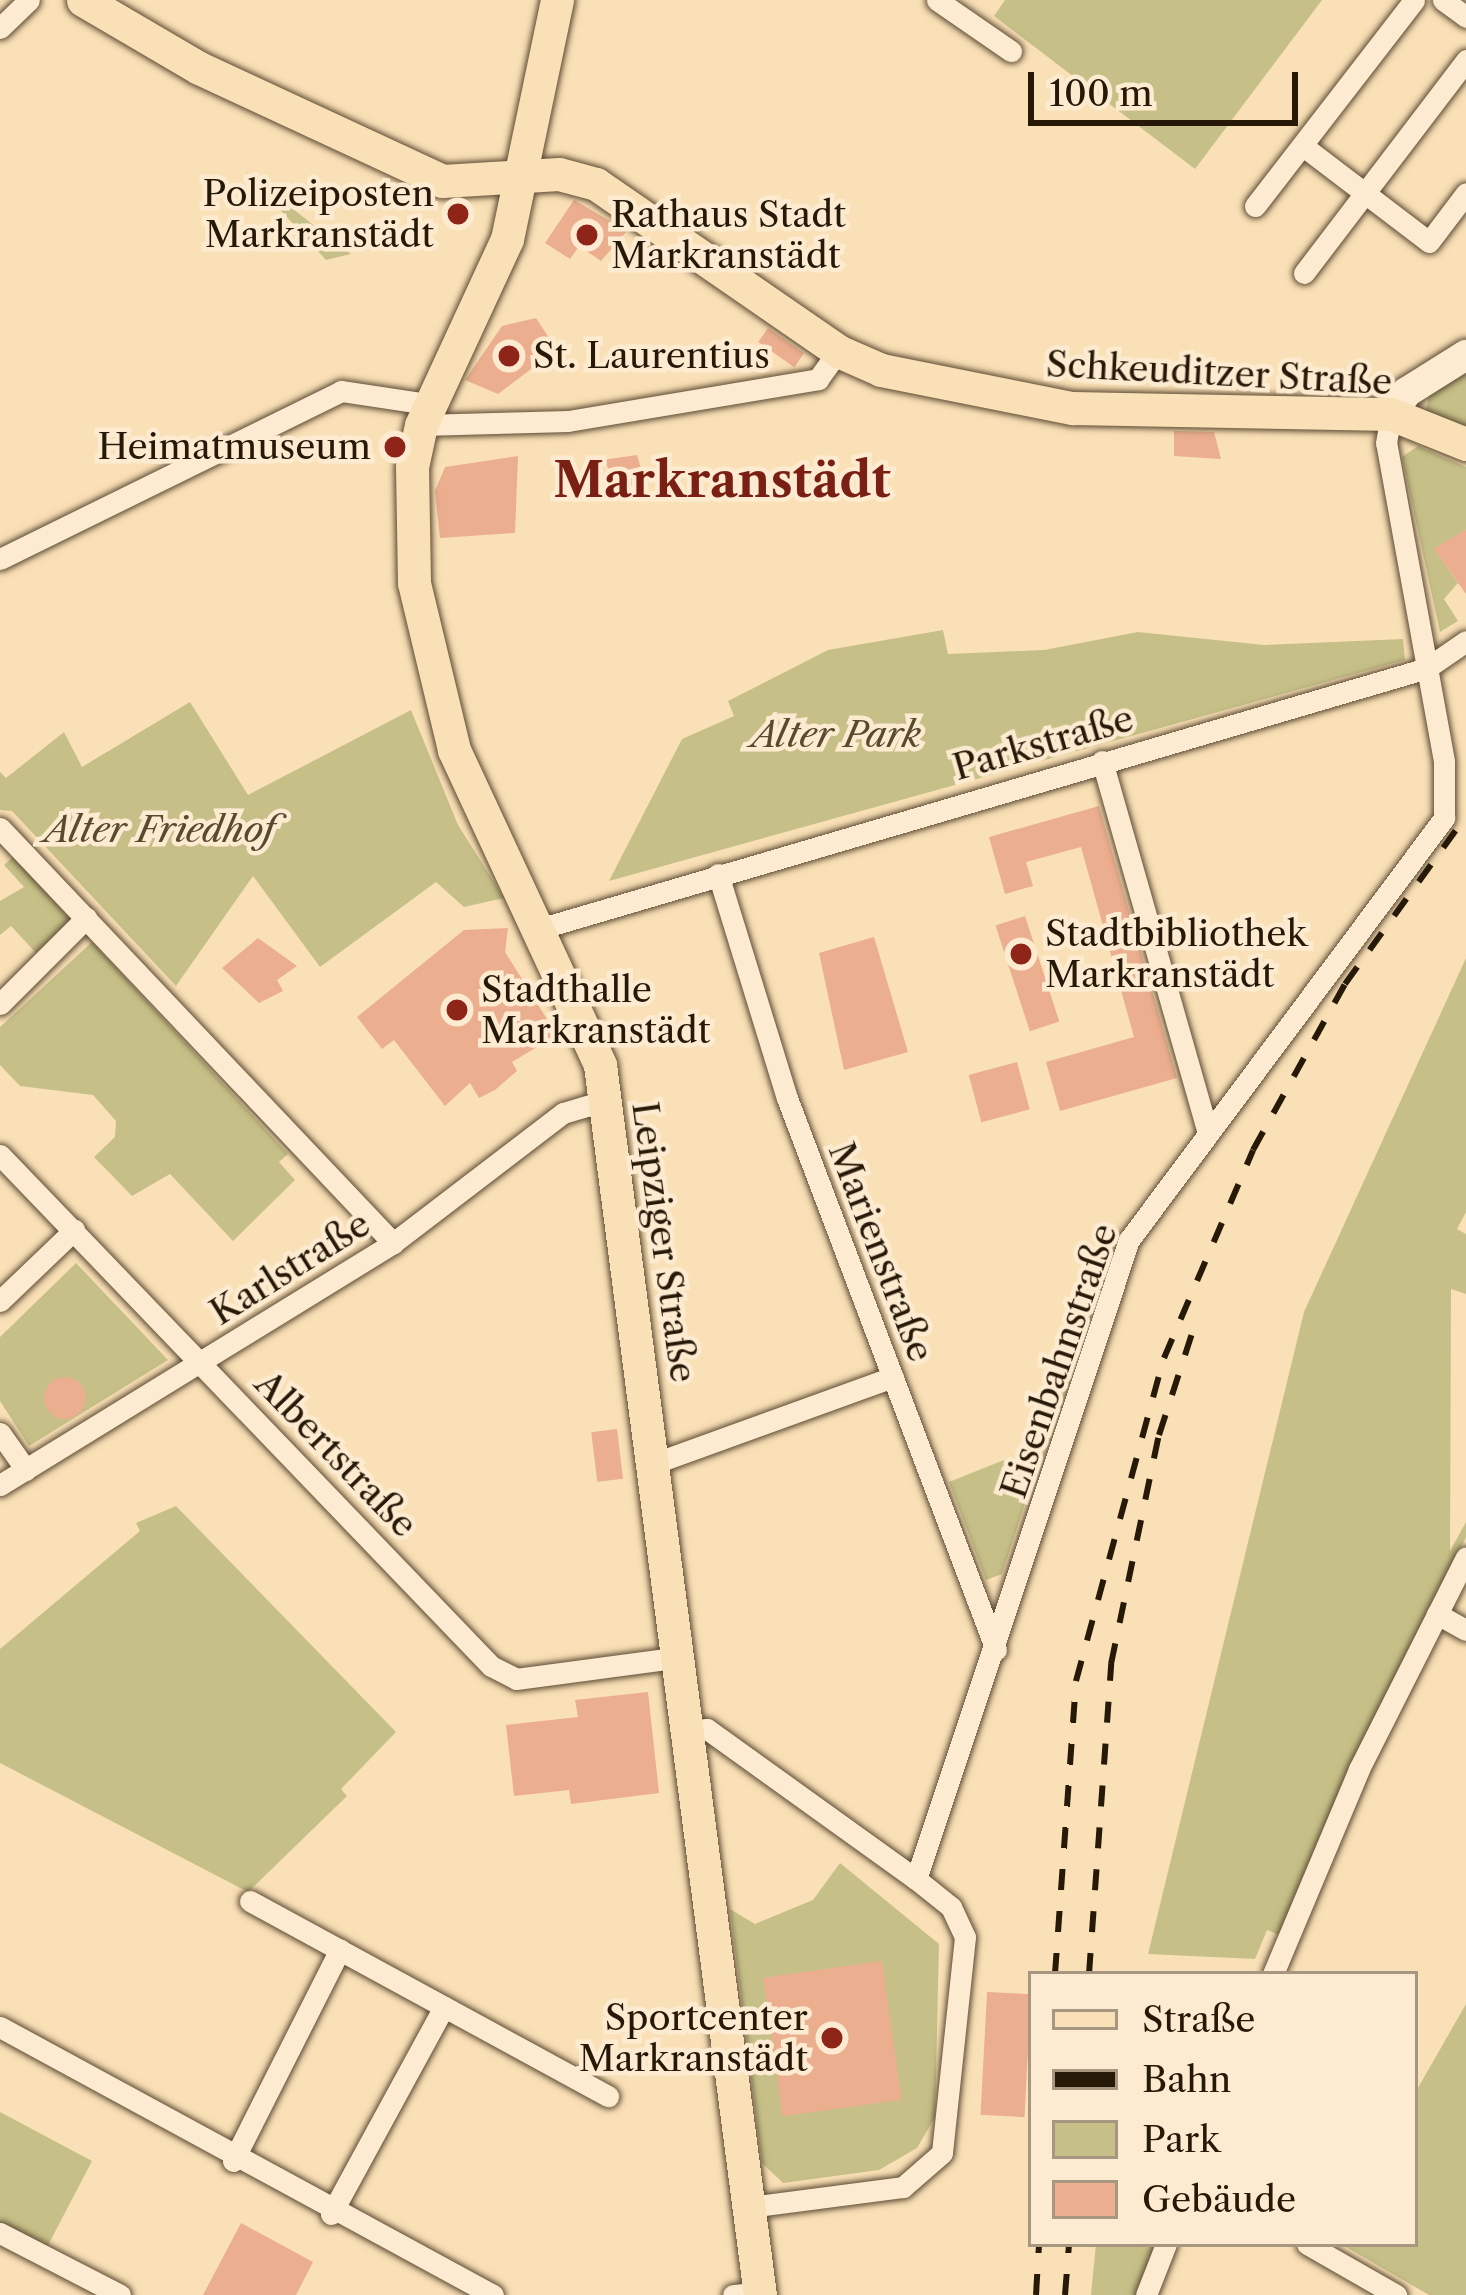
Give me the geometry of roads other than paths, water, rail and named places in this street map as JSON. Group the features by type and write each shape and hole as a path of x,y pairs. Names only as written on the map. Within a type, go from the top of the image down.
{"main road":[{"name":"Schkeuditzer Straße","path":"82,0 199,68 415,171 465,184 559,174 596,184 838,351 986,398 1072,408 1390,414 1466,444"},
{"name":"Leipziger Straße","path":"557,0 507,239 424,414 412,466 414,583 429,671 454,750 591,1032 607,1100 655,1463 674,1658 749,2206 751,2294"},
{"path":"1390,414 1407,392 1466,355"}],"street":[{"path":"0,28 29,0"},
{"path":"937,0 1011,51"},
{"path":"1255,206 1414,0"},
{"path":"1443,0 1466,17"},
{"path":"1304,273 1466,60"},
{"path":"1303,146 1429,242 1466,193"},
{"path":"0,559 341,391 424,414 568,421 818,379 838,351"},
{"name":"Eisenbahnstraße","path":"916,1879 1129,1240 1444,818 1427,668 1387,443 1390,414"},
{"name":"Parkstraße","path":"542,928 1427,668 1466,640"},
{"path":"1102,761 1208,1133"},
{"path":"0,828 392,1243"},
{"name":"Marienstraße","path":"718,874 788,1098 996,1649"},
{"path":"0,1004 86,918"},
{"name":"Karlstraße","path":"0,1485 392,1243 563,1113 607,1100"},
{"name":"Albertstraße","path":"0,1155 505,1676 674,1658"},
{"path":"0,1301 74,1230"},
{"path":"655,1463 892,1377"},
{"path":"0,1432 26,1470"},
{"path":"1274,1971 1466,1557"},
{"path":"1437,1614 1466,1630"},
{"path":"685,1731 707,1729 916,1879 950,1907 965,1937 942,2152 903,2187 749,2206"},
{"path":"250,1900 608,2096"},
{"path":"233,2161 340,1949"},
{"path":"332,2214 444,2007"},
{"path":"0,2027 233,2161 494,2295"},
{"path":"0,2233 120,2295"},
{"path":"1145,2295 1165,2247"},
{"path":"1312,2247 1396,2295"}],"railway":[{"path":"1055,1971 1076,1681 1164,1358 1253,1150 1345,984 1466,816"},
{"path":"1089,1971 1111,1664 1159,1435 1194,1327"},
{"path":"1036,2295 1039,2247"},
{"path":"1065,2295 1069,2247"}],"place":[{"name":"Polizeiposten Markranstädt","path":"458,214"},
{"name":"Rathaus Stadt Markranstädt","path":"587,235"},
{"name":"St. Laurentius","path":"509,356"},
{"name":"Heimatmuseum","path":"395,447"},
{"name":"Stadtbibliothek Markranstädt","path":"1021,954"},
{"name":"Stadthalle Markranstädt","path":"457,1010"},
{"name":"Sportcenter Markranstädt","path":"832,2038"}],"district":[{"name":"Markranstädt","path":"722,480"}],"park label":[{"name":"Alter Park","path":"836,735"},
{"name":"Alter Friedhof","path":"159,830"}]}
